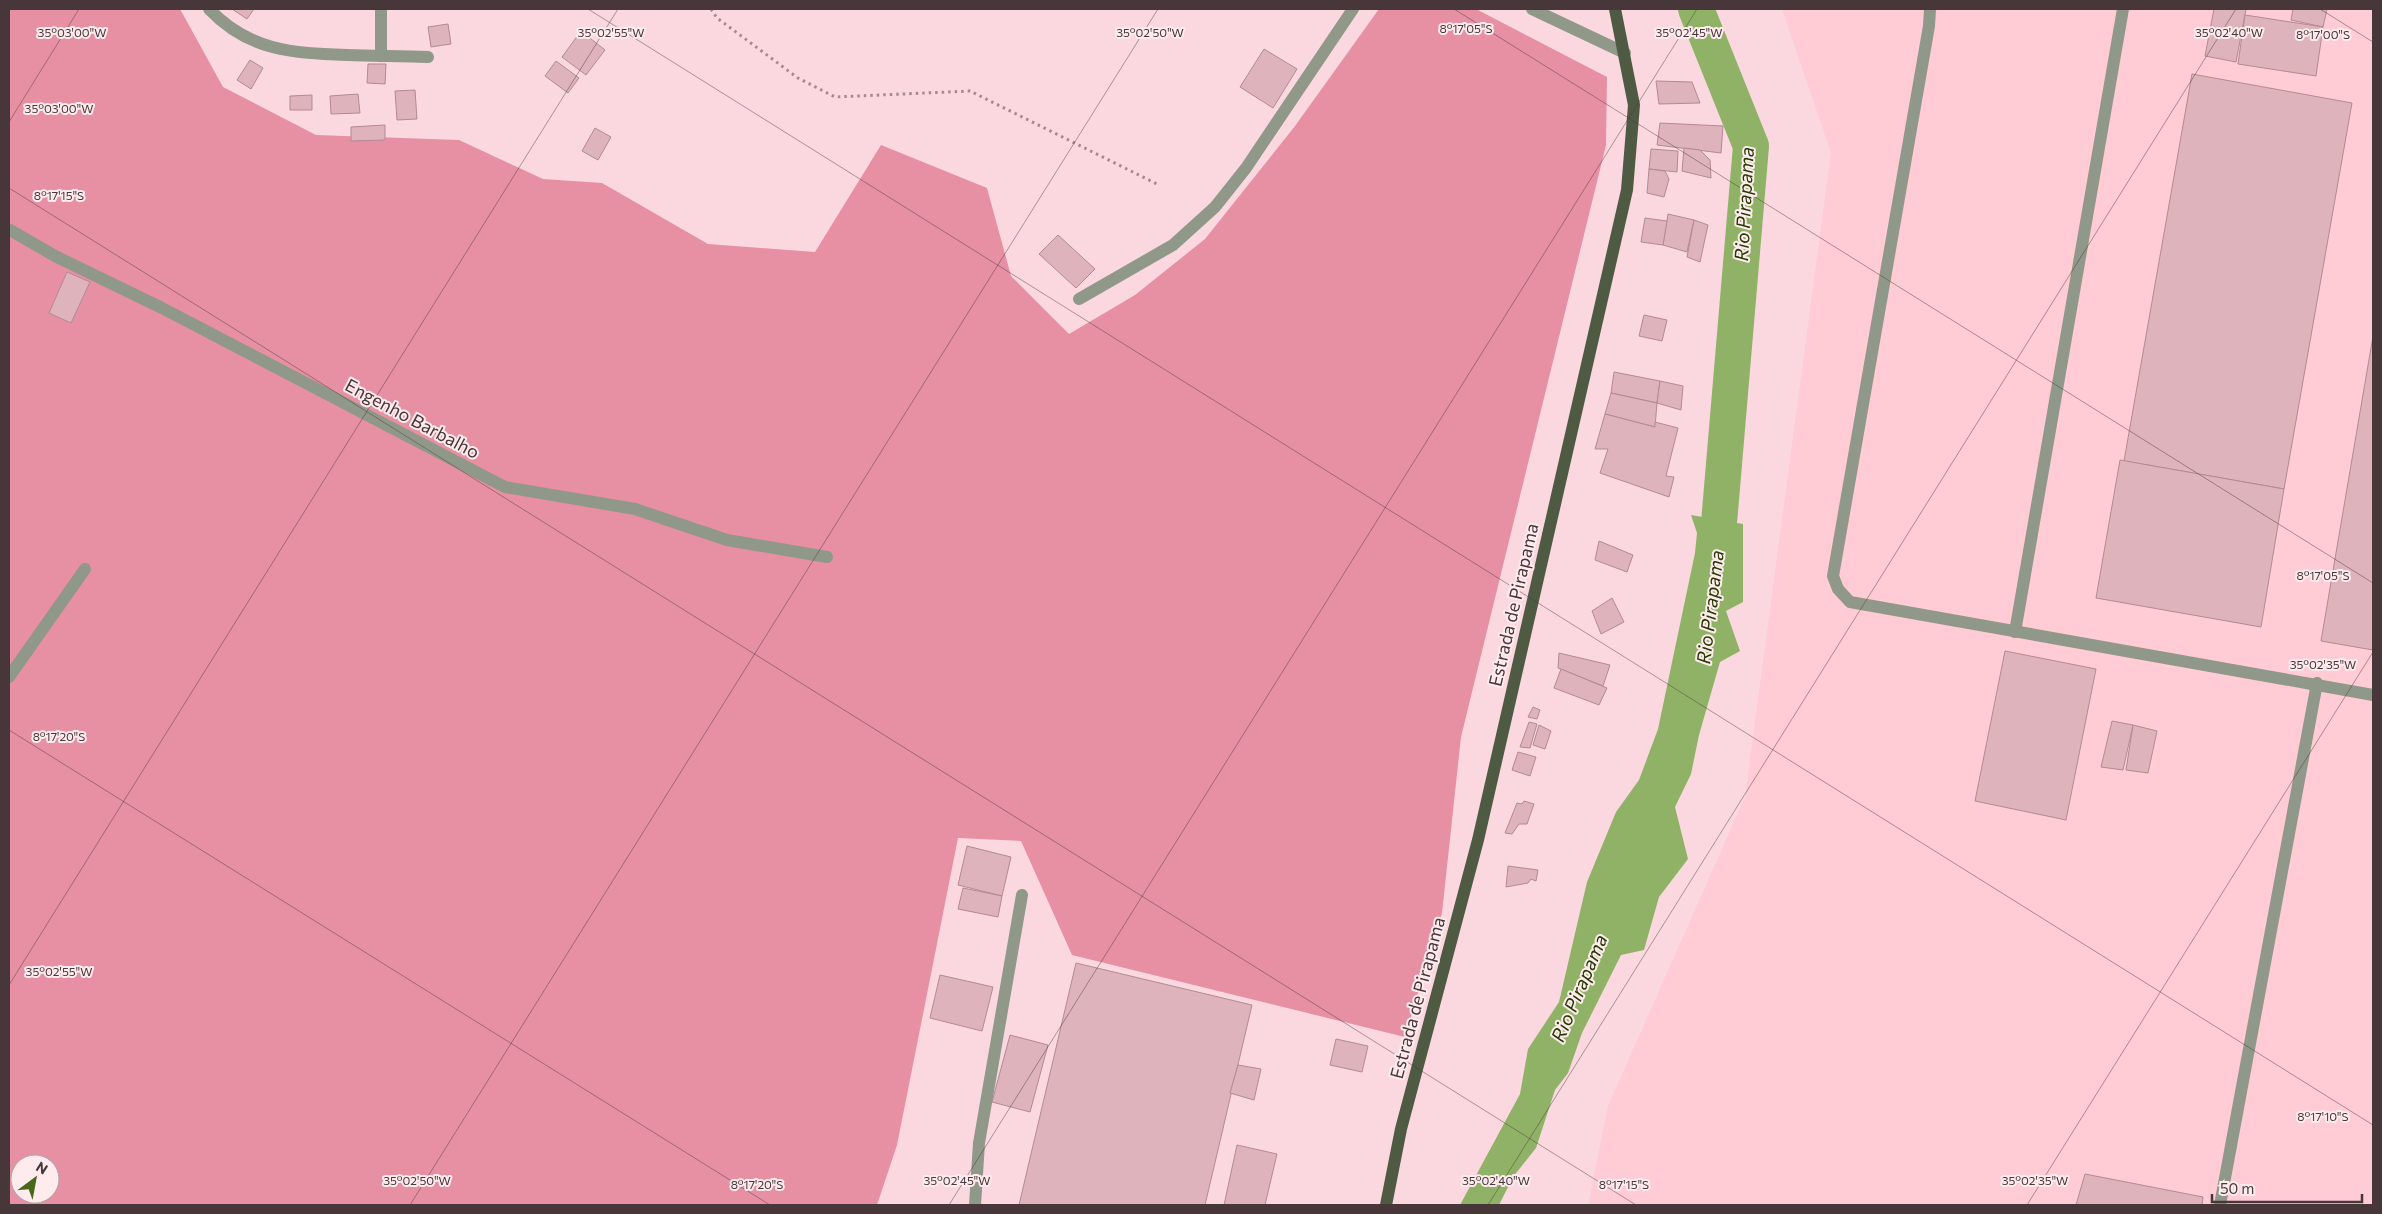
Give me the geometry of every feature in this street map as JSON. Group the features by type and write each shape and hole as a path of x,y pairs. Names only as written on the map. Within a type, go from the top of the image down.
{"main road":[{"name":"Estrada de Pirapama","path":"1386,1205 1401,1129 1480,831 1627,190 1634,106 1615,9"}],"street":[{"path":"209,9 223,24 260,44 292,53 428,57"},
{"path":"381,9 381,56"},
{"path":"1078,300 1173,245 1214,207 1246,168 1353,9"},
{"path":"1532,9 1625,53"},
{"path":"1930,9 1929,26 1833,576 1838,590 1850,602 2373,694"},
{"path":"2015,632 2123,9"},
{"name":"Engenho Barbalho","path":"9,229 55,256 162,308 505,488 635,509 728,540 827,557"},
{"path":"9,677 85,569"},
{"path":"2220,1205 2318,683"},
{"path":"975,1205 979,1143 1022,895"}],"path":[{"path":"711,9 718,18 798,78 835,97 970,90 1157,184"}],"shaded area":[{"path":"9,9 180,9 223,87 316,135 459,140 543,179 602,183 708,244 815,252 881,145 987,188 1011,276 1069,334 1135,295 1205,239 1295,126 1379,9 1476,9 1607,77 1606,145 1461,737 1442,913 1405,1037 1072,955 1021,841 958,838 897,1145 877,1205 9,1205"},
{"path":"1782,9 2373,9 2373,1205 1588,1205 1608,1106 1745,797 1831,153"}],"water":[{"path":"1691,515 1743,524 1743,602 1726,611 1740,651 1720,662 1699,735 1691,774 1675,807 1688,859 1659,897 1644,950 1621,955 1582,1033 1568,1073 1555,1090 1536,1148 1513,1177 1499,1205 1460,1205 1520,1094 1528,1049 1559,1002 1587,882 1616,812 1639,780 1658,729 1695,553 1697,533"}],"building":[{"path":"232,9 254,9 247,19"},
{"path":"2214,9 2246,9 2236,62 2205,56"},
{"path":"2293,9 2327,9 2323,27 2291,20"},
{"path":"2245,15 2323,27 2316,76 2238,64"},
{"path":"448,24 451,44 431,47 428,27"},
{"path":"581,31 605,50 586,75 562,57"},
{"path":"1264,49 1297,69 1273,108 1240,87"},
{"path":"250,60 263,68 251,89 237,80"},
{"path":"556,61 579,78 568,93 545,76"},
{"path":"368,64 386,64 385,84 367,83"},
{"path":"2192,74 2352,103 2284,489 2124,461"},
{"path":"1656,81 1692,82 1700,103 1659,104"},
{"path":"415,90 417,119 397,120 395,91"},
{"path":"358,94 360,113 331,114 330,96"},
{"path":"312,95 312,110 290,110 290,96"},
{"path":"1660,123 1723,126 1721,153 1657,145"},
{"path":"385,125 385,140 351,141 351,127"},
{"path":"595,128 611,137 598,160 582,151"},
{"path":"1684,148 1700,150 1710,160 1711,178 1682,171"},
{"path":"1651,149 1678,151 1677,172 1649,169"},
{"path":"1649,169 1665,171 1669,179 1664,197 1647,193"},
{"path":"1668,214 1694,220 1687,252 1663,245"},
{"path":"1645,218 1667,221 1663,245 1641,242"},
{"path":"1694,220 1708,225 1700,262 1687,257"},
{"path":"1058,235 1095,269 1076,288 1039,254"},
{"path":"67,272 90,282 71,323 49,313"},
{"path":"1644,315 1667,320 1662,341 1639,336"},
{"path":"2373,336 2373,650 2321,641"},
{"path":"1614,372 1660,381 1657,403 1611,393"},
{"path":"1660,381 1683,386 1681,410 1657,403"},
{"path":"1611,393 1657,403 1655,427 1605,414"},
{"path":"1605,414 1655,427 1655,422 1678,428 1666,476 1674,477 1669,497 1600,473 1608,449 1595,449"},
{"path":"2120,460 2284,489 2261,627 2096,598"},
{"path":"1599,541 1633,555 1627,572 1595,560"},
{"path":"1612,598 1624,622 1601,634 1592,611"},
{"path":"2005,651 2096,669 2066,820 1975,801"},
{"path":"1559,653 1610,665 1603,686 1558,668"},
{"path":"1561,669 1607,688 1599,705 1554,688"},
{"path":"1533,707 1540,710 1537,719 1528,717"},
{"path":"2112,721 2133,725 2123,770 2101,767"},
{"path":"1529,722 1537,724 1530,748 1520,747"},
{"path":"1539,725 1551,731 1545,749 1533,745"},
{"path":"2133,725 2157,731 2148,773 2126,770"},
{"path":"1518,752 1536,757 1530,776 1512,770"},
{"path":"1524,801 1534,804 1527,824 1519,824 1512,834 1505,833 1517,803 1522,804"},
{"path":"967,846 1011,857 1002,896 958,885"},
{"path":"1508,866 1538,870 1536,881 1531,879 1528,883 1506,887"},
{"path":"963,888 1002,896 998,917 958,909"},
{"path":"1076,963 1252,1005 1205,1205 1019,1205"},
{"path":"940,975 993,987 982,1031 930,1018"},
{"path":"1010,1035 1048,1045 1030,1112 992,1102"},
{"path":"1336,1039 1368,1046 1362,1072 1330,1065"},
{"path":"1238,1065 1261,1069 1254,1100 1230,1093"},
{"path":"1237,1145 1277,1154 1265,1205 1224,1205"},
{"path":"2085,1174 2203,1197 2202,1205 2076,1205"}],"waterway":[{"name":"Rio Pirapama","path":"1696,9 1751,146 1715,570"}]}
